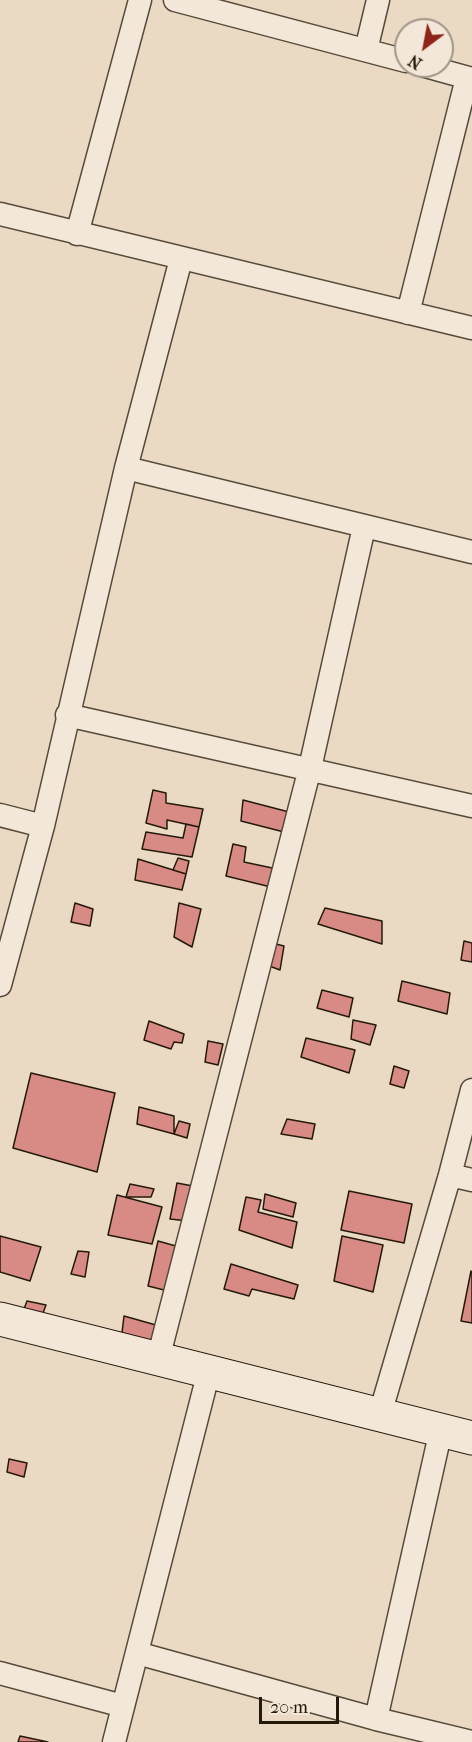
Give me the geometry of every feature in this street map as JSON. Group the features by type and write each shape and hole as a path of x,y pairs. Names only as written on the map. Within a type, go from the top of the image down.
{"street":[{"path":"78,234 140,0"},
{"path":"176,0 394,58"},
{"path":"366,50 378,0"},
{"path":"408,313 470,79 454,74"},
{"path":"0,214 472,328"},
{"path":"0,985 43,826 126,468 181,259"},
{"path":"126,468 472,552"},
{"path":"158,1359 310,768 364,527"},
{"path":"68,716 310,768 472,806"},
{"path":"0,815 43,826"},
{"path":"380,1414 450,1175 472,1090"},
{"path":"450,1175 472,1180"},
{"path":"0,1319 457,1434 376,1719"},
{"path":"114,1742 209,1371"},
{"path":"137,1653 376,1719 472,1742"},
{"path":"0,1673 123,1706"}],"building":[{"path":"153,790 166,793 166,803 203,809 199,827 167,820 167,829 146,823"},
{"path":"243,800 293,813 288,833 241,821"},
{"path":"186,824 199,827 192,857 142,849 146,832 183,838"},
{"path":"233,844 246,847 244,862 277,869 275,888 226,876"},
{"path":"178,858 189,861 186,874 173,870"},
{"path":"138,859 186,874 182,890 135,880"},
{"path":"75,903 93,909 90,926 71,922"},
{"path":"179,903 201,909 192,947 174,937"},
{"path":"325,908 382,921 382,944 318,924"},
{"path":"464,941 472,943 472,962 461,960"},
{"path":"268,942 284,946 280,970 264,964"},
{"path":"402,981 450,993 447,1014 398,1001"},
{"path":"322,990 353,998 349,1017 317,1008"},
{"path":"353,1020 376,1025 370,1045 351,1039"},
{"path":"149,1021 184,1034 182,1043 174,1042 171,1049 144,1040"},
{"path":"306,1038 355,1050 349,1073 301,1057"},
{"path":"208,1041 223,1044 218,1065 205,1062"},
{"path":"394,1066 409,1071 404,1088 390,1084"},
{"path":"31,1073 115,1093 97,1172 13,1148"},
{"path":"139,1107 174,1116 174,1134 137,1124"},
{"path":"287,1119 315,1124 312,1139 281,1134"},
{"path":"179,1121 190,1124 187,1138 174,1134"},
{"path":"177,1183 198,1187 188,1221 170,1219"},
{"path":"130,1184 154,1189 151,1197 126,1197"},
{"path":"349,1191 412,1204 404,1243 341,1230"},
{"path":"265,1194 296,1203 293,1217 263,1209"},
{"path":"117,1195 162,1207 152,1244 108,1235"},
{"path":"246,1197 261,1200 258,1212 297,1222 292,1248 239,1230"},
{"path":"0,1236 41,1247 30,1281 0,1272"},
{"path":"342,1236 383,1245 373,1292 334,1281"},
{"path":"158,1241 183,1248 172,1292 148,1286"},
{"path":"78,1251 89,1252 85,1277 71,1274"},
{"path":"231,1264 298,1285 294,1299 252,1289 249,1296 224,1289"},
{"path":"472,1272 472,1323 461,1321"},
{"path":"27,1301 46,1305 40,1321 21,1317"},
{"path":"124,1316 163,1327 159,1349 121,1341"},
{"path":"9,1459 27,1463 24,1477 7,1472"},
{"path":"20,1736 48,1742 18,1742"}]}
